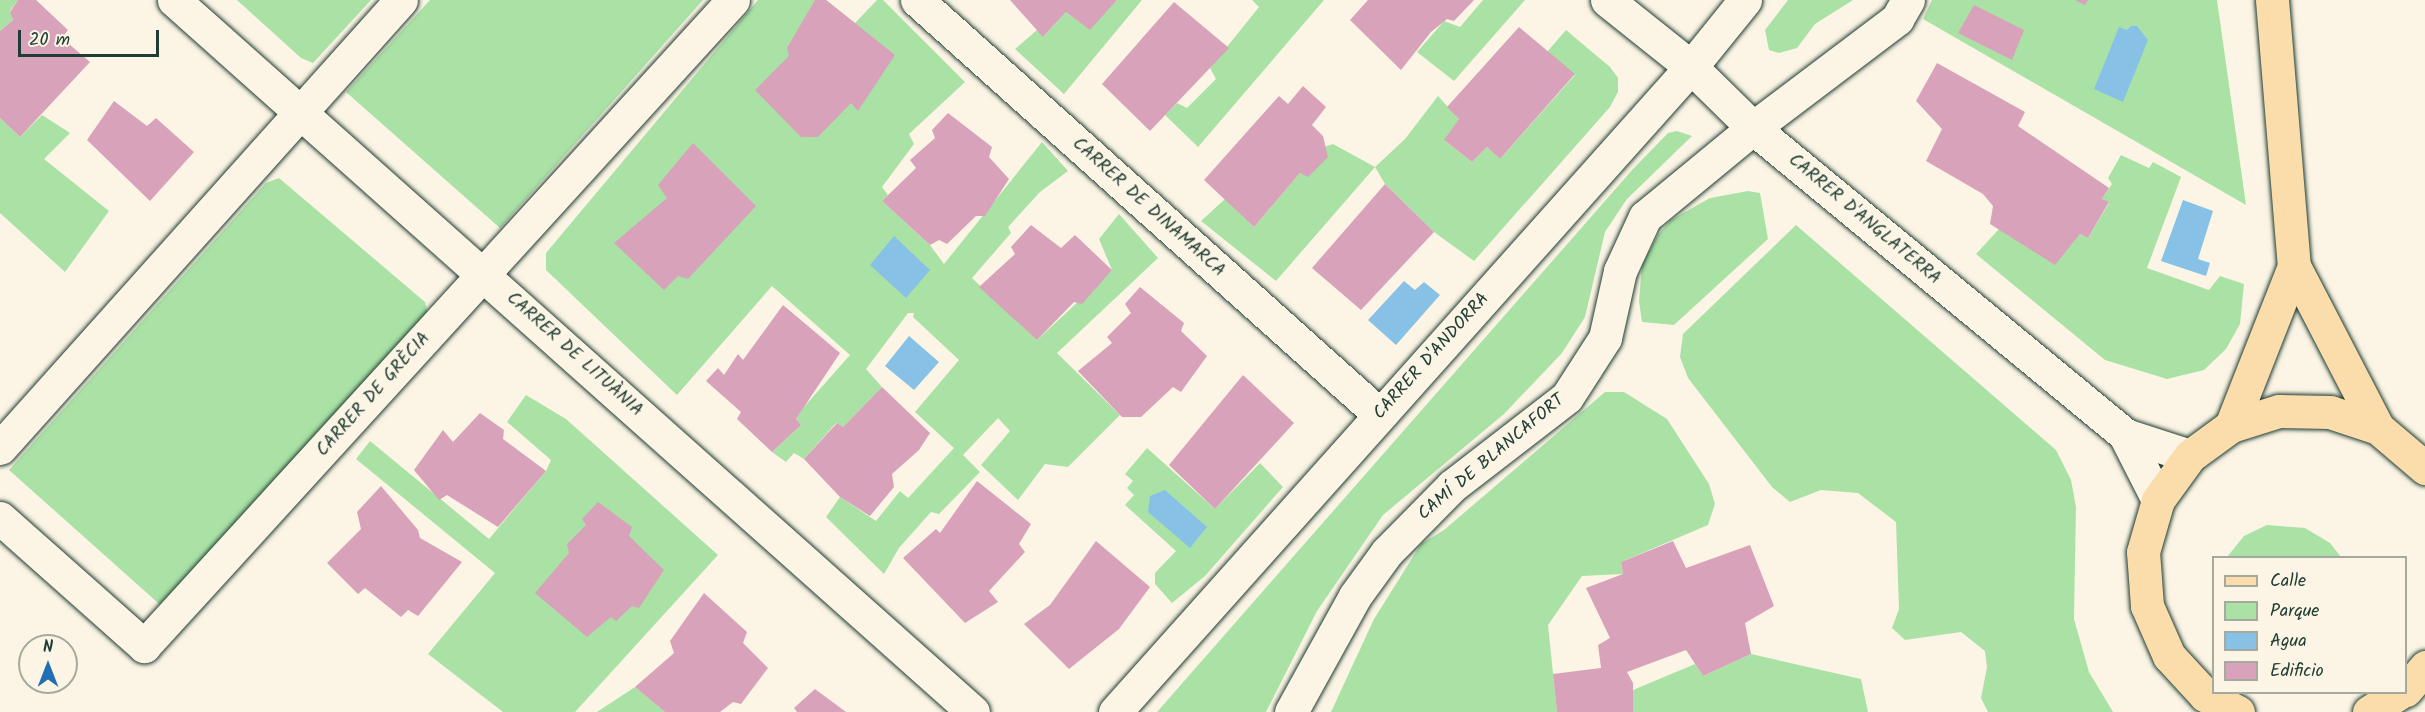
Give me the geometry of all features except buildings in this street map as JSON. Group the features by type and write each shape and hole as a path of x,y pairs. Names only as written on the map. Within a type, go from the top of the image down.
{"main road":[{"path":"2272,0 2294,266 2378,428"},
{"path":"2231,426 2294,266"},
{"path":"2191,712 2147,606 2143,552 2158,500 2190,456 2231,426 2279,411 2330,411 2378,428 2425,468"},
{"path":"2169,656 2205,695 2238,712"},
{"path":"2407,689 2425,667"},
{"path":"2369,712 2399,694"}],"street":[{"name":"CARRER DE LITUÀNIA","path":"174,0 973,712"},
{"path":"0,448 401,0"},
{"name":"CARRER DE GRÈCIA","path":"0,518 144,646 733,0"},
{"name":"CARRER DE DINAMARCA","path":"917,0 1380,416"},
{"name":"CARRER D'ANGLATERRA","path":"1607,0 1691,67 1753,128 2125,435 2190,456"},
{"name":"CARRER D'ANDORRA","path":"1115,712 1691,67 1745,0"},
{"path":"1753,128 1897,19 1908,0"},
{"name":"CAMÍ DE BLANCAFORT","path":"1291,712 1355,596 1387,552 1452,486 1567,397 1605,338 1620,271 1645,217 1753,128"},
{"name":"CARRER D'ANGLATERRA","path":"2125,435 2158,500"}],"green space":[{"path":"0,0 18,0 10,11 13,20 0,31"},
{"path":"237,0 371,0 313,63 301,58"},
{"path":"430,0 703,0 500,228 346,92"},
{"path":"758,0 826,0 855,23 877,0 883,0 965,82 909,134 914,144 882,187 888,195 882,201 930,245 944,264 1042,142 1068,171 1040,192 1008,227 1011,233 972,278 1037,340 1112,270 1099,239 1119,214 1158,258 1057,353 1120,415 1068,467 1045,464 1018,500 981,465 1010,431 998,418 963,455 980,472 939,514 931,512 899,548 884,574 826,517 840,497 876,521 900,491 908,498 954,448 915,412 959,360 913,317 914,313 908,313 866,369 882,387 843,427 836,423 804,459 794,453 786,462 772,452 801,425 796,419 803,408 850,355 772,286 677,395 546,270 546,253"},
{"path":"1117,0 1142,0 1064,94 1015,49 1037,30 1044,36 1066,12 1090,29"},
{"path":"1252,0 1324,0 1198,147 1165,115 1177,103 1187,108 1216,79 1210,68 1259,7"},
{"path":"1483,0 1525,0 1454,81 1417,52 1444,21 1460,27"},
{"path":"1788,0 1853,0 1815,24 1797,48 1779,53 1769,50 1765,30"},
{"path":"1932,0 2217,0 2246,205 1923,19"},
{"path":"1566,30 1610,67 1618,78 1618,92 1610,107 1474,261 1434,232 1385,184 1375,167 1405,139 1438,96 1459,119 1445,141 1472,162 1487,147 1500,159 1575,75 1547,52"},
{"path":"42,115 70,133 44,159 109,211 65,272 0,213 0,118 20,137"},
{"path":"1677,131 1692,136 1627,199 1605,232 1585,317 1562,353 1504,414 1383,515 1317,611 1266,712 1157,712 1633,169 1668,133"},
{"path":"1333,144 1375,167 1276,281 1201,221 1225,199 1254,227 1300,173 1308,176 1324,147"},
{"path":"2121,155 2149,168 2153,162 2181,177 2147,268 2209,290 2220,276 2244,284 2240,324 2226,349 2204,370 2167,379 2105,360 1976,254 1999,229 2055,264 2080,234 2088,238 2109,203 2102,199 2112,184 2108,178"},
{"path":"279,178 425,302 428,315 166,610 9,470 266,183"},
{"path":"1748,191 1760,193 1768,239 1674,325 1642,322 1639,301 1642,265 1658,235 1671,220 1710,198"},
{"path":"1796,225 2056,450 2071,480 2076,507 2074,619 2089,672 2113,712 1988,712 1981,698 1987,667 1985,651 1961,632 1905,640 1892,628 1899,609 1896,522 1858,493 1821,490 1790,502 1772,487 1688,378 1680,357 1683,334"},
{"path":"1605,392 1624,392 1667,419 1709,484 1715,504 1708,525 1621,562 1623,574 1582,576 1548,625 1557,712 1331,712 1374,619 1421,544 1444,530"},
{"path":"526,395 566,419 718,555 575,712 503,712 428,654 495,573 356,459 370,441 489,539 546,471 551,460 507,422"},
{"path":"1147,448 1215,509 1260,463 1283,487 1205,576 1172,603 1155,584 1155,573 1176,551 1125,505 1134,495 1127,488 1133,481 1125,474"},
{"path":"2267,525 2305,528 2330,543 2340,556 2228,556 2244,536"},
{"path":"1751,654 1861,679 1868,712 1633,712 1633,690 1695,664 1703,676"},
{"path":"635,687 665,712 597,712"}],"water":[{"path":"2131,26 2137,26 2148,40 2123,102 2094,89 2119,27 2127,30"},
{"path":"2183,200 2213,211 2198,259 2210,263 2206,276 2161,261"},
{"path":"894,236 930,270 906,298 870,265"},
{"path":"1404,281 1415,290 1424,282 1440,295 1396,345 1368,320"},
{"path":"909,336 939,362 914,390 885,366"},
{"path":"1165,490 1207,527 1190,548 1148,512 1150,496"}]}
